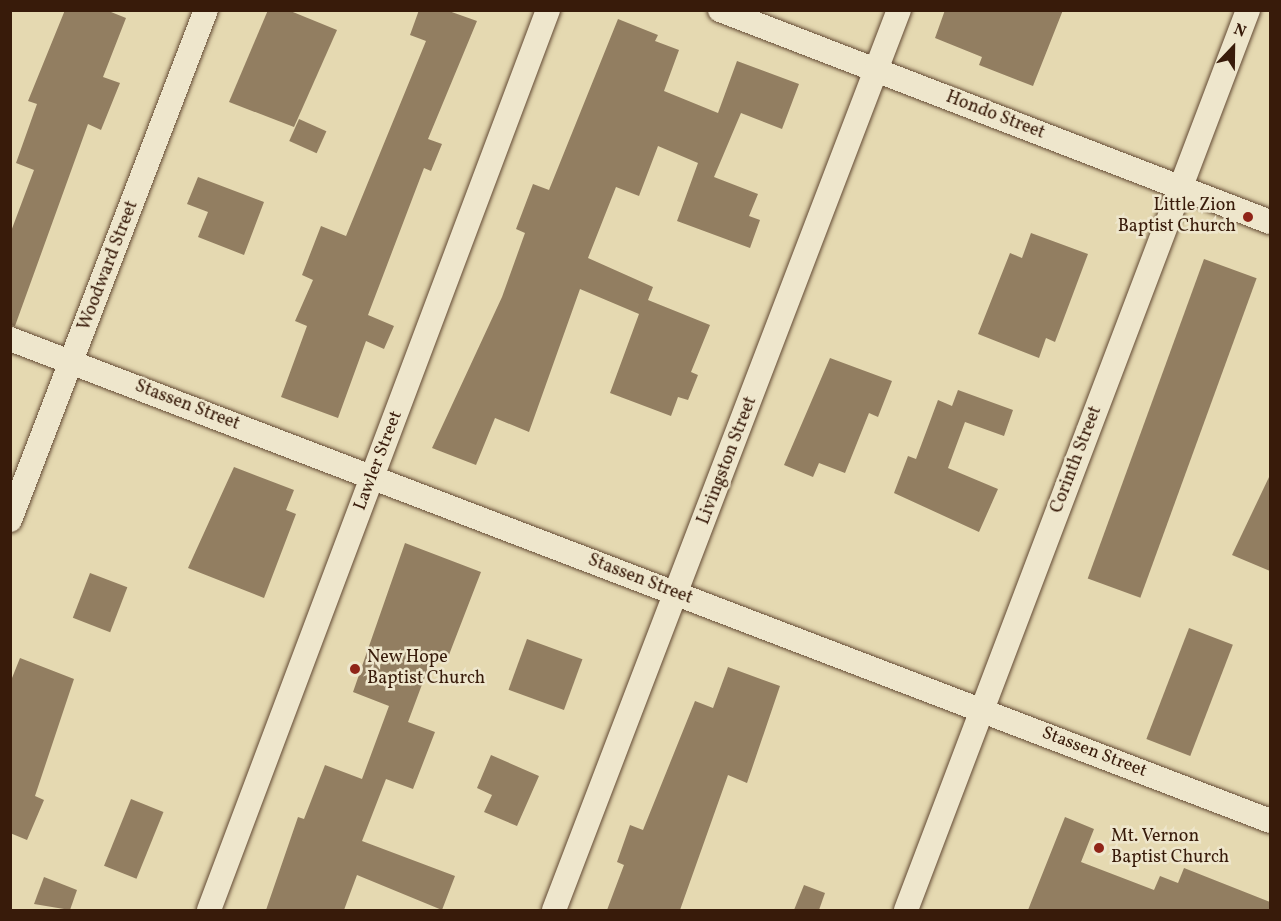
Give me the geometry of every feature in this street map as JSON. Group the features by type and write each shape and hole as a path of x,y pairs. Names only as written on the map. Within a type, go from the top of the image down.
{"street":[{"name":"Woodward Street","path":"10,520 206,10"},
{"name":"Lawler Street","path":"209,910 548,10"},
{"name":"Hondo Street","path":"720,10 1270,222"},
{"name":"Livingston Street","path":"554,910 899,10"},
{"name":"Corinth Street","path":"906,910 1248,10"},
{"name":"Stassen Street","path":"10,339 1270,821"}],"building":[{"path":"65,10 106,10 126,18 103,77 120,83 101,130 88,124 15,326 10,325 10,234 34,170 16,163 37,104 28,101"},
{"path":"268,10 288,10 337,30 294,127 229,102"},
{"path":"419,10 446,10 477,21 428,139 442,144 431,171 424,168 368,315 394,326 384,349 366,341 338,418 281,397 307,326 295,321 313,280 302,275 321,226 346,236 426,41 410,35"},
{"path":"945,10 1063,10 1033,86 979,65 982,57 935,38"},
{"path":"618,19 658,35 655,41 679,50 664,91 718,113 737,61 799,84 782,129 741,113 714,177 758,194 749,216 760,220 750,248 677,221 698,163 658,146 639,196 616,187 588,258 653,287 648,300 710,325 691,372 698,375 688,400 678,397 671,416 610,393 639,314 580,289 529,432 495,418 476,465 432,448 502,297 525,233 516,229 533,184 549,190"},
{"path":"299,119 326,131 317,153 289,141"},
{"path":"198,177 264,202 244,255 198,237 208,212 187,204"},
{"path":"1031,233 1088,254 1055,342 1046,338 1039,358 978,334 1010,253 1022,258"},
{"path":"1204,259 1257,278 1140,598 1088,578"},
{"path":"830,358 892,381 878,417 869,413 845,473 819,463 813,477 784,465"},
{"path":"958,390 1013,410 1004,436 965,422 948,468 998,489 979,532 894,493 908,456 916,459 938,400 952,406"},
{"path":"234,467 294,490 286,510 296,514 264,598 188,568"},
{"path":"1270,475 1270,571 1232,555"},
{"path":"405,543 481,572 447,660 433,655 408,722 435,732 413,789 386,779 362,841 455,876 442,910 357,875 344,910 266,910 298,817 304,819 325,765 362,779 389,706 353,692"},
{"path":"90,573 127,587 110,632 73,618"},
{"path":"1189,628 1233,645 1190,756 1146,739"},
{"path":"527,639 582,659 564,710 509,690"},
{"path":"20,658 74,679 35,796 44,800 27,840 10,833 10,683"},
{"path":"728,667 780,686 747,783 728,775 680,910 607,910 624,865 617,862 630,825 643,830 695,701 713,708"},
{"path":"491,755 539,776 517,826 484,812 492,795 477,788"},
{"path":"131,799 163,812 136,879 104,866"},
{"path":"1065,817 1094,829 1081,862 1154,890 1160,876 1178,883 1184,868 1270,902 1270,910 1028,910"},
{"path":"44,877 77,890 70,910 34,904"},
{"path":"804,885 825,893 819,910 794,910"}],"place":[{"name":"Little Zion Baptist Church","path":"1248,217"},
{"name":"New Hope Baptist Church","path":"355,669"},
{"name":"Mt. Vernon Baptist Church","path":"1099,848"}]}
